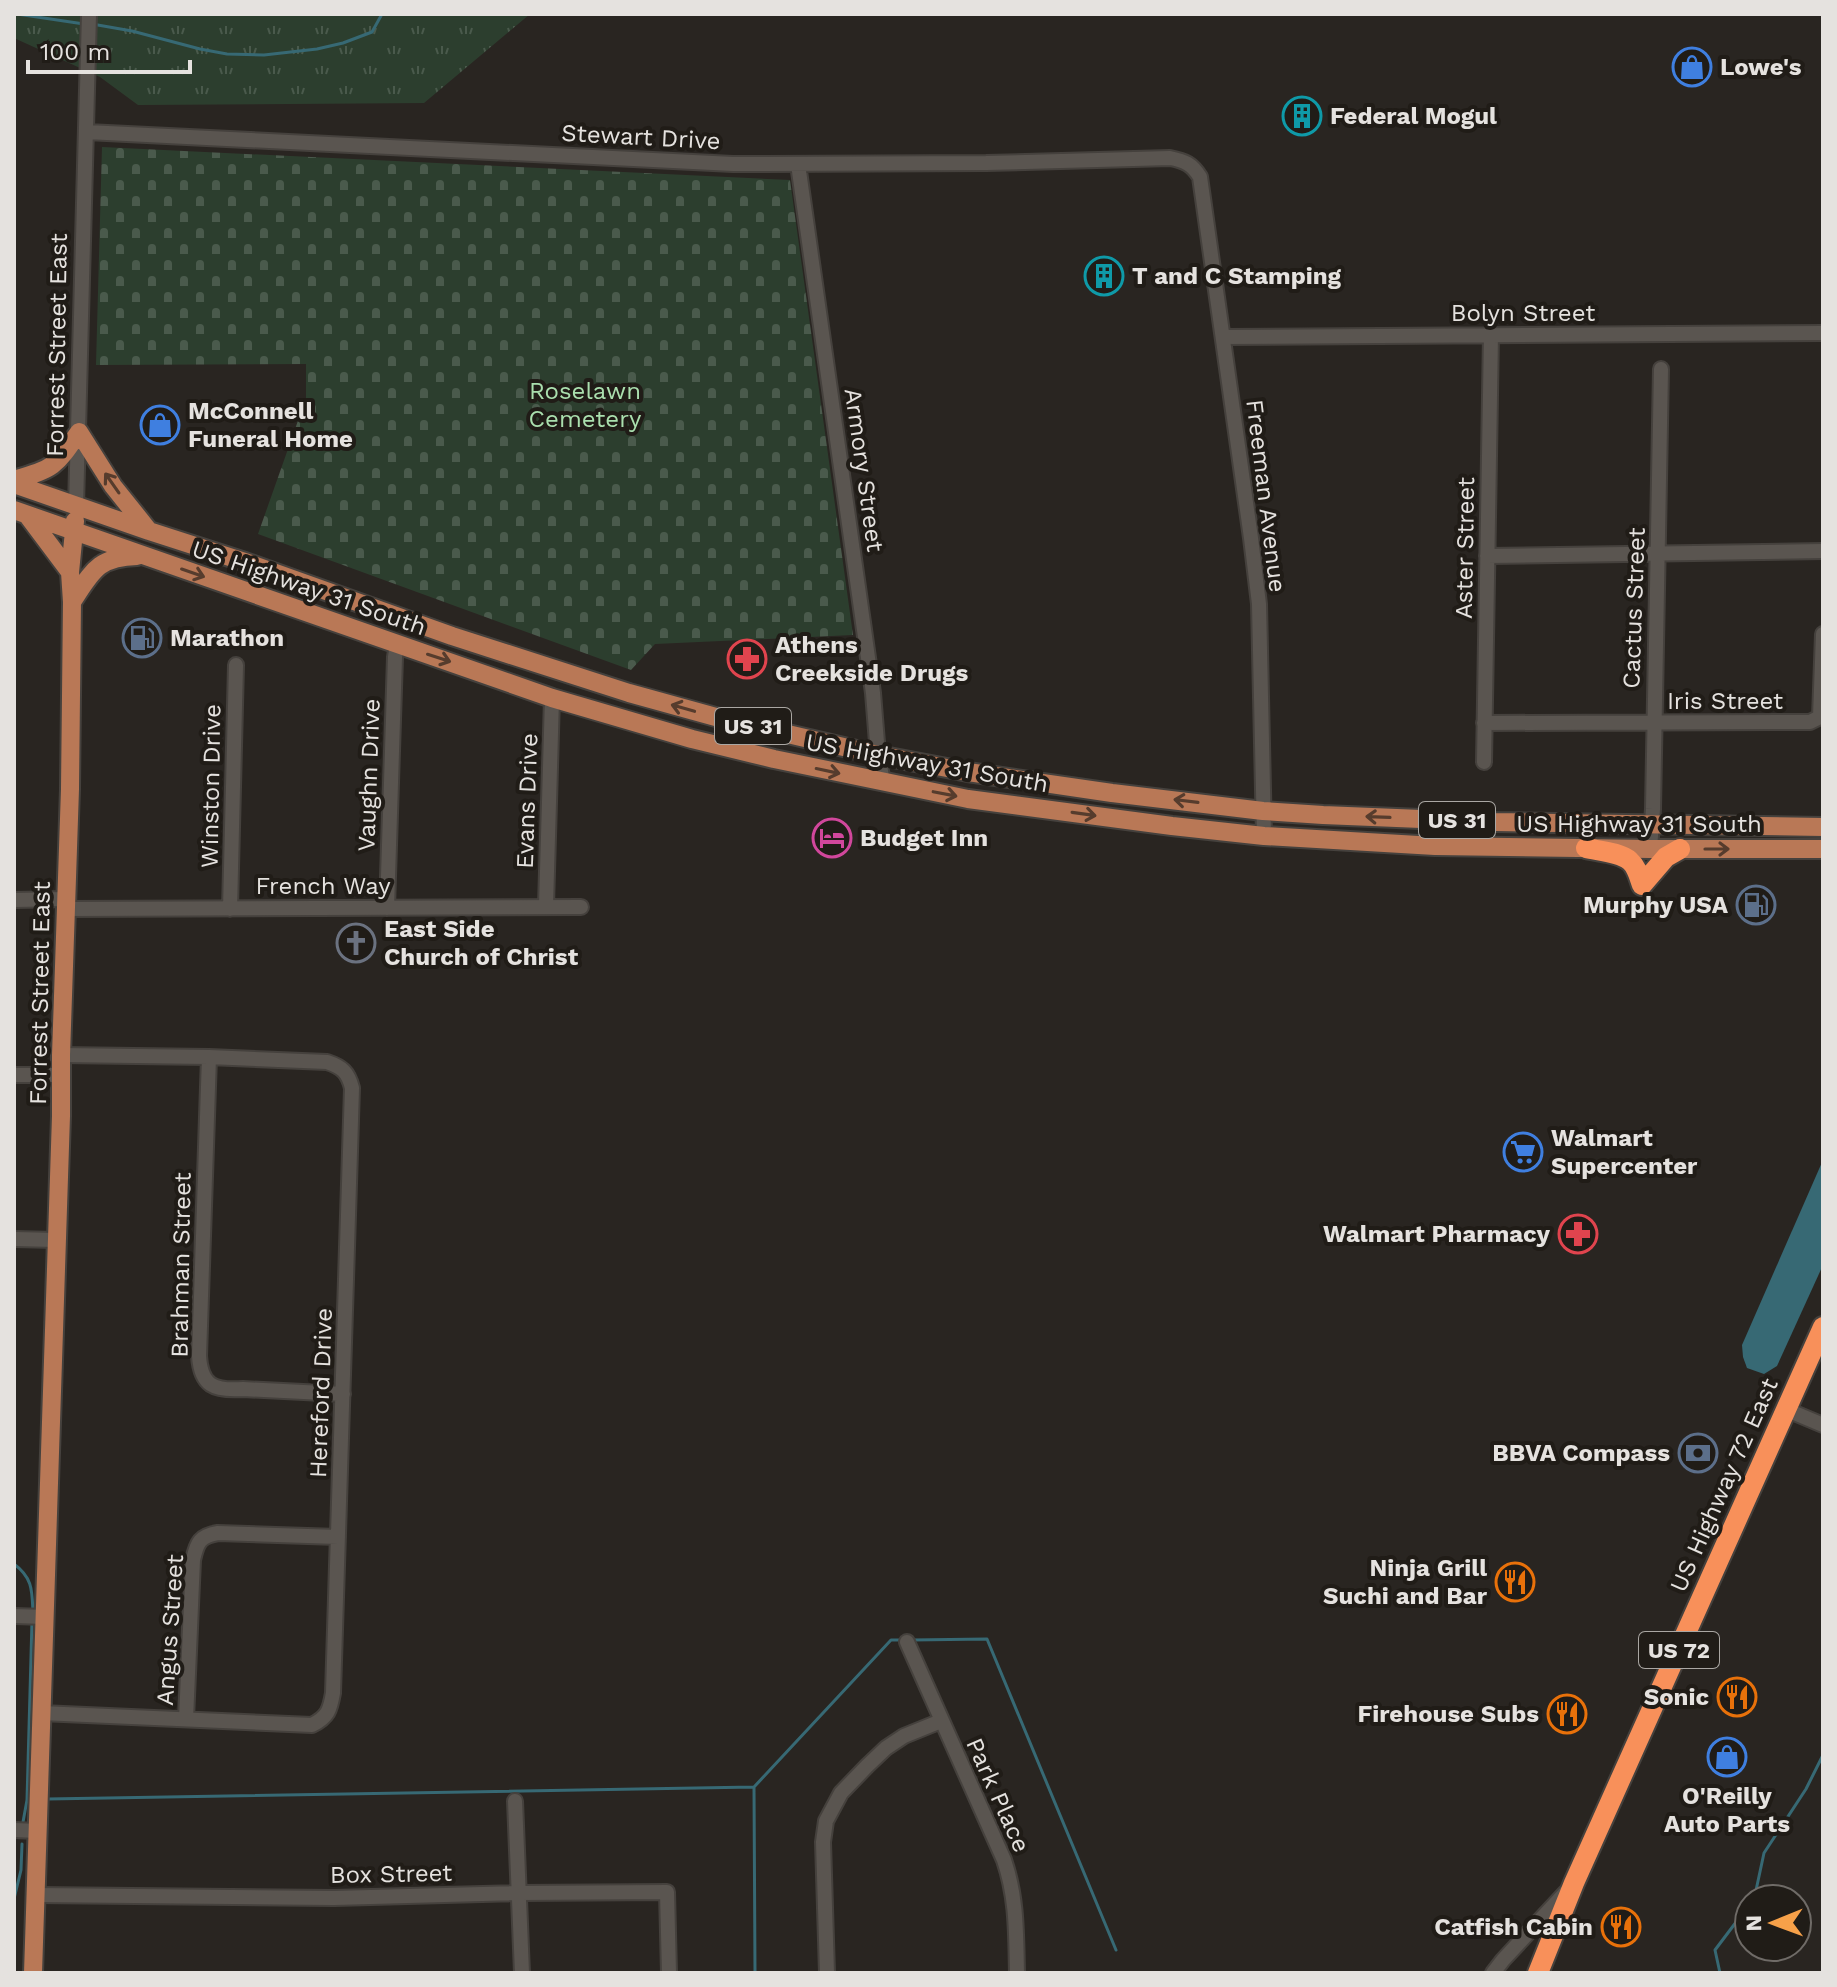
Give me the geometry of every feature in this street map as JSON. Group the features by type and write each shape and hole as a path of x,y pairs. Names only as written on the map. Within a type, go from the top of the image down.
{"highway":[{"path":"1586,848 1630,861 1642,885 1666,857 1680,849"},
{"name":"US Highway 72 East","path":"1542,1964 1574,1883 1823,1327"}],"main road":[{"path":"14,482 47,470 58,462 79,432 113,486 149,531"},
{"name":"US Highway 31 South","path":"14,482 452,636 629,693 723,719 878,755 985,775 1263,811 1495,822 1823,827"},
{"name":"Forrest Street East","path":"33,1973 70,789 70,572 76,506"},
{"path":"20,512 70,572"},
{"name":"US Highway 31 South","path":"20,512 552,698 692,739 774,759 968,799 1264,836 1435,846 1823,849"},
{"path":"72,602 93,571 104,562 119,556 141,555"}],"street":[{"name":"Forrest Street East","path":"76,506 89,14"},
{"name":"Stewart Drive","path":"87,132 717,163 1170,158 1193,166"},
{"name":"Armory Street","path":"798,164 883,782"},
{"name":"Freeman Avenue","path":"1193,166 1200,177 1259,604 1264,836"},
{"name":"Bolyn Street","path":"1223,337 1823,333"},
{"name":"Aster Street","path":"1484,762 1491,334"},
{"name":"Cactus Street","path":"1650,849 1661,369"},
{"path":"1487,556 1823,551"},
{"name":"Iris Street","path":"1484,723 1810,722 1820,717 1823,634"},
{"name":"Vaughn Drive","path":"387,908 397,644"},
{"name":"Winston Drive","path":"230,909 236,665"},
{"name":"Evans Drive","path":"546,906 552,698"},
{"name":"French Way","path":"14,900 230,909 581,907"},
{"name":"Hereford Drive","path":"41,1713 312,1725 323,1720 331,1707 333,1693 343,1394 352,1088 349,1076 340,1066 327,1062 61,1055"},
{"name":"Brahman Street","path":"209,1057 199,1356 204,1380 215,1388 229,1390 343,1394"},
{"path":"14,1075 61,1075"},
{"path":"14,1239 56,1240"},
{"path":"1785,1409 1823,1425"},
{"name":"Angus Street","path":"186,1719 193,1560 197,1546 206,1535 338,1537"},
{"path":"14,1616 45,1617"},
{"name":"Park Place","path":"907,1642 1011,1881 1017,1973"},
{"path":"827,1973 823,1842 826,1821 841,1793 886,1748 904,1736 941,1721"},
{"path":"515,1801 522,1973"},
{"path":"14,1830 38,1831"},
{"path":"1493,1973 1574,1883"},
{"name":"Box Street","path":"36,1895 334,1898 667,1892 669,1973"},
{"path":"1526,1973 1542,1964"}],"green space":[{"path":"14,14 530,14 424,103 138,105 100,77 14,38"},
{"name":"Roselawn Cemetery","path":"102,147 790,180 853,635 655,644 631,670 258,534 300,415 306,415 306,364 96,365"}],"water":[{"path":"1823,1160 1823,1265 1777,1366 1764,1374 1747,1368 1742,1345"}],"waterway":[{"path":"17,14 84,24"},
{"path":"92,24 227,54 264,55 343,43 372,32 382,14"},
{"path":"14,1564 28,1580 33,1613"},
{"path":"23,1822 27,1800 32,1621"},
{"path":"912,1640 987,1639 1116,1950"},
{"path":"755,1973 754,1787 891,1640 904,1640"},
{"path":"1758,1883 1764,1853 1806,1789 1823,1755"},
{"path":"47,1799 754,1787"},
{"path":"14,1899 21,1870 22,1844"},
{"path":"1720,1973 1715,1950 1733,1926"}],"place":[{"name":"Lowe's","path":"1692,67"},
{"name":"Federal Mogul","path":"1302,116"},
{"name":"T and C Stamping","path":"1104,276"},
{"name":"McConnell Funeral Home","path":"160,425"},
{"name":"Marathon","path":"142,638"},
{"name":"Athens Creekside Drugs","path":"747,659"},
{"name":"Budget Inn","path":"832,838"},
{"name":"Murphy USA","path":"1756,905"},
{"name":"East Side Church of Christ","path":"356,943"},
{"name":"Walmart Supercenter","path":"1523,1152"},
{"name":"Walmart Pharmacy","path":"1578,1234"},
{"name":"BBVA Compass","path":"1698,1453"},
{"name":"Ninja Grill Suchi and Bar","path":"1515,1582"},
{"name":"Sonic","path":"1737,1697"},
{"name":"Firehouse Subs","path":"1567,1714"},
{"name":"O'Reilly Auto Parts","path":"1727,1757"},
{"name":"Catfish Cabin","path":"1621,1927"}]}
